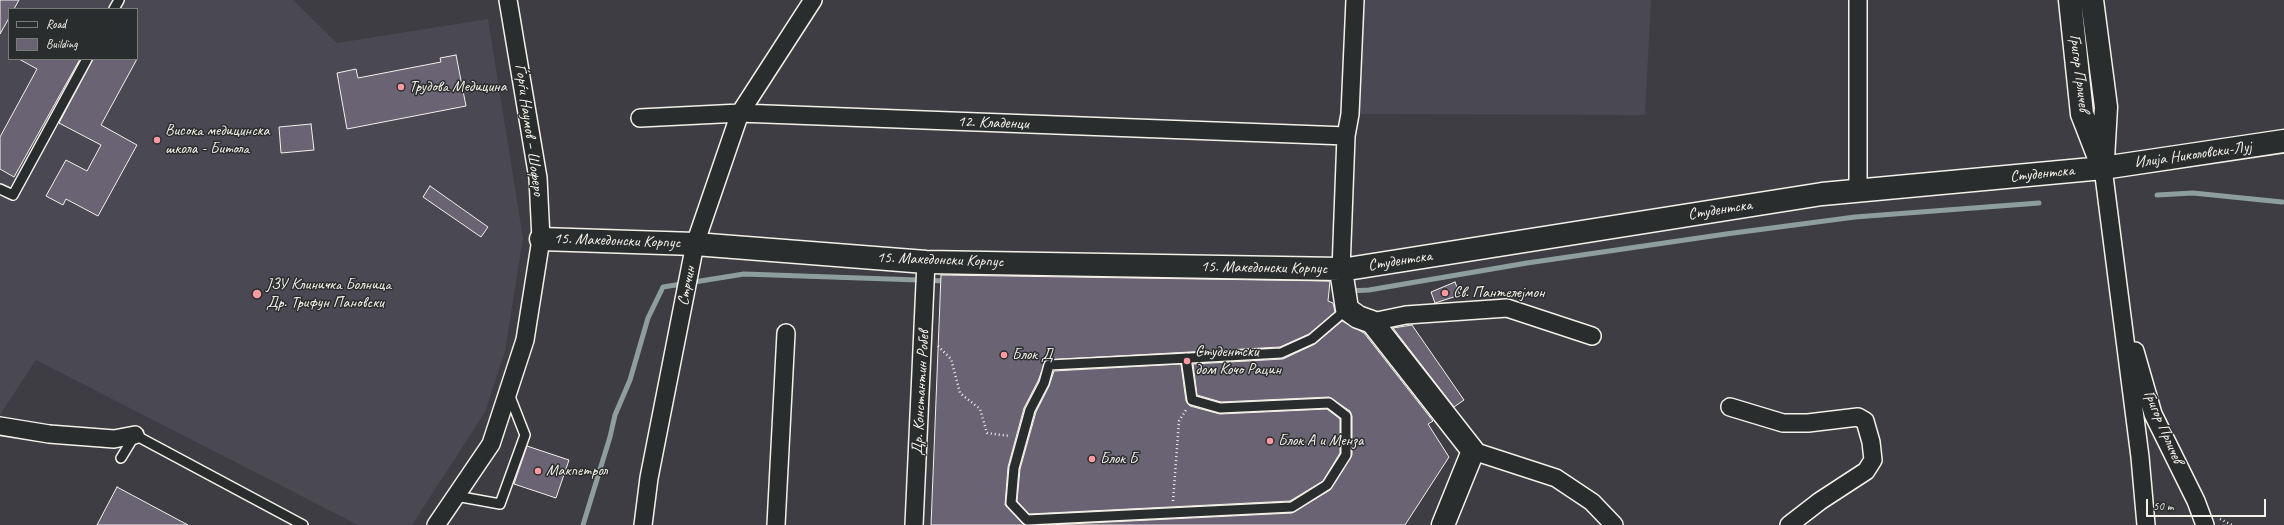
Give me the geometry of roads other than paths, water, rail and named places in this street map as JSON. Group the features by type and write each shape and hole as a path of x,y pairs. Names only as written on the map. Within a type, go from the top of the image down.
{"street":[{"name":"Ѓорѓи Наумов – Шоферо","path":"436,525 491,444 507,390 525,340 541,239 538,178 508,0"},
{"name":"Стрчин","path":"643,525 649,478 695,244 740,113 813,0"},
{"path":"1355,0 1350,114 1346,136 1340,270 1346,309 1358,317 1372,322 1406,315 1507,308 1592,336"},
{"path":"1858,0 1858,191"},
{"name":"Григор Прличев","path":"2070,0 2082,114 2103,168"},
{"name":"Григор Прличев","path":"2092,0 2106,107 2103,168 2140,457 2146,525"},
{"name":"12. Кладенци","path":"640,118 740,113 1346,136"},
{"name":"Илија Николовски-Луј","path":"2103,168 2284,141"},
{"name":"Студентска","path":"1340,270 1814,196 2103,168"},
{"name":"15. Македонски Корпус","path":"541,239 695,244 926,262 1340,270"},
{"name":"Др. Константин Робев","path":"914,525 926,262"},
{"name":"Григор Прличев","path":"2120,303 2154,414 2196,501 2205,525"},
{"path":"1372,322 1473,451 1556,478 1592,502 1614,525"},
{"path":"776,525 786,333"},
{"path":"1730,407 1783,423 1808,423 1858,417 1865,421 1872,442 1873,460 1866,471 1820,501 1789,525"},
{"path":"0,426 49,434 107,439 135,435"},
{"path":"1443,525 1473,451"}],"lane":[{"path":"0,189 13,195 86,60"},
{"path":"1186,358 1192,400 1220,408 1328,403 1346,416 1346,456 1327,485 1292,507 1027,520 1011,503 1014,468 1030,410 1044,383 1050,365 1281,353 1312,339 1346,309"},
{"path":"456,496 500,504 525,435 507,390"},
{"path":"121,458 135,435 303,525"}],"waterway":[{"path":"2157,195 2193,193 2282,202"},
{"path":"1349,291 1369,290 1527,263 1855,217 2039,203"},
{"path":"583,525 610,437 615,415 630,380 648,318 663,287 744,274 947,281"}],"place":[{"name":"Трудова Медицина","path":"401,87"},
{"name":"Висока медицинска школа - Битола","path":"157,140"},
{"name":"Св. Пантелејмон","path":"1445,293"},
{"name":"ЈЗУ Клиничка Болница Др. Трифун Пановски","path":"257,294"},
{"name":"Блок Д","path":"1004,355"},
{"name":"Студентски дом Кочо Рацин","path":"1187,361"},
{"name":"Блок А и Менза","path":"1270,441"},
{"name":"Блок Б","path":"1092,459"},
{"name":"Макпетрол","path":"538,471"}]}
